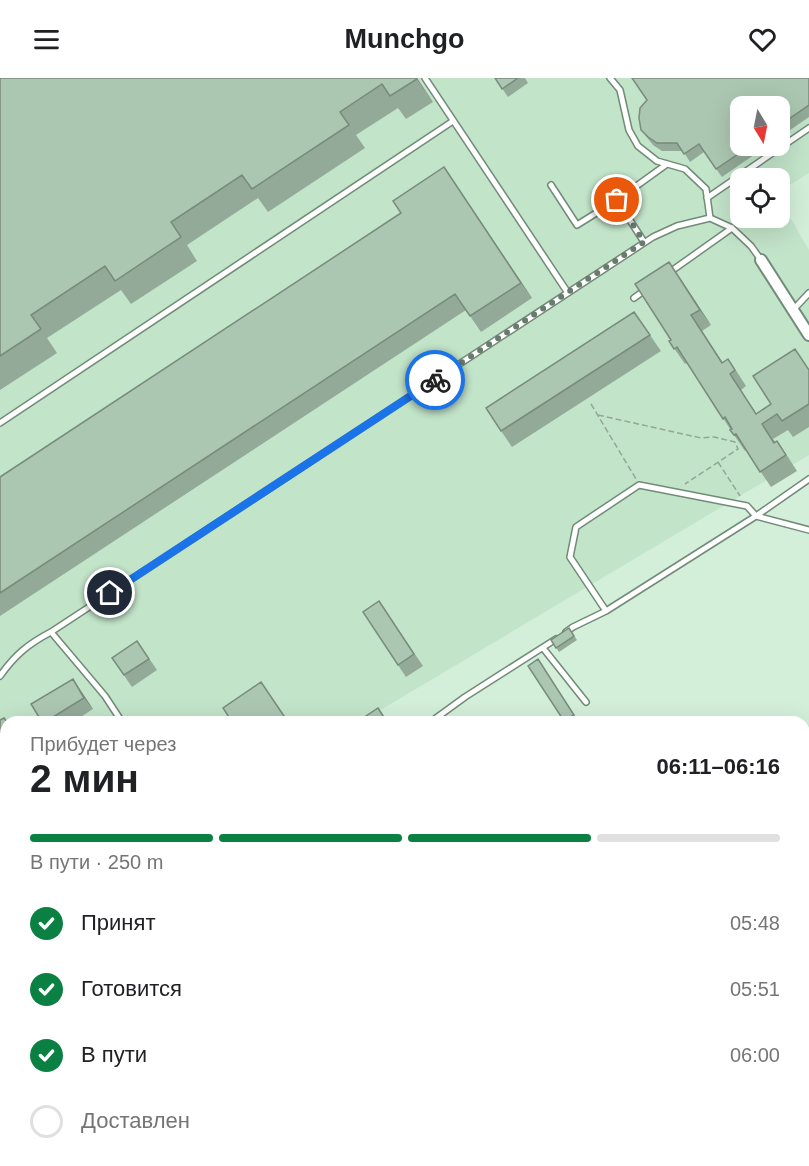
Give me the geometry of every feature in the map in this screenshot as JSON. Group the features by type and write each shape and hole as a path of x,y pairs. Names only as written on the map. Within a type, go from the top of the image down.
{"street":[{"path":"761,260 809,335"}],"lane":[{"path":"425,78 568,292"},
{"path":"610,78 620,90 628,130 638,146 657,161 685,169 706,189 710,218"},
{"path":"0,423 453,121"},
{"path":"707,198 809,128"},
{"path":"551,184 577,225 667,164"},
{"path":"617,200 644,242"},
{"path":"0,676 8,664 32,642 51,632 644,242 677,226 710,218 730,227"},
{"path":"661,279 732,228 751,246 761,260"},
{"path":"634,298 652,286"},
{"path":"792,310 809,292"},
{"path":"439,716 573,627 606,611 756,516 809,479"},
{"path":"606,611 570,557 576,527 639,484 747,506 756,516 809,530"},
{"path":"51,632 105,696 118,716"},
{"path":"543,648 586,702"}],"path":[{"path":"591,404 639,484"},
{"path":"598,415 701,438 714,437 735,442 738,449 674,492"},
{"path":"718,462 747,506"}],"shaded area":[{"path":"0,78 809,78 809,173 790,185 790,168 730,168 730,228 790,228 790,217 809,250 809,455 370,716 0,716"}],"building":[{"path":"0,78 417,79 390,96 382,84 340,112 349,125 252,189 242,175 171,222 181,237 115,281 105,266 31,315 41,329 0,356"},
{"path":"495,78 518,78 502,89"},
{"path":"632,78 809,78 809,105 790,118 790,96 730,96 730,156 735,156 716,169 699,144 684,154 677,143 657,143 641,130 640,108 647,100"},
{"path":"444,167 521,283 470,316 455,294 0,593 0,477 401,213 393,201"},
{"path":"669,262 700,310 691,315 722,363 728,359 735,370 730,374 756,414 771,404 753,376 795,349 809,370 809,404 782,421 777,414 762,424 774,443 777,441 786,455 760,472 677,347 674,349 669,341 671,340 635,284"},
{"path":"634,312 650,335 501,431 486,408"},
{"path":"379,601 414,654 398,665 363,612"},
{"path":"569,628 574,636 556,648 551,640"},
{"path":"137,641 149,659 124,675 112,658"},
{"path":"538,659 574,715 561,716 528,666"},
{"path":"73,679 84,698 55,716 38,716 31,704"},
{"path":"261,682 284,716 228,716 223,708"},
{"path":"378,708 383,716 366,716"}],"way so far":[{"path":"435,380 644,242 617,200"}],"route":[{"path":"110,593 435,380"}]}
